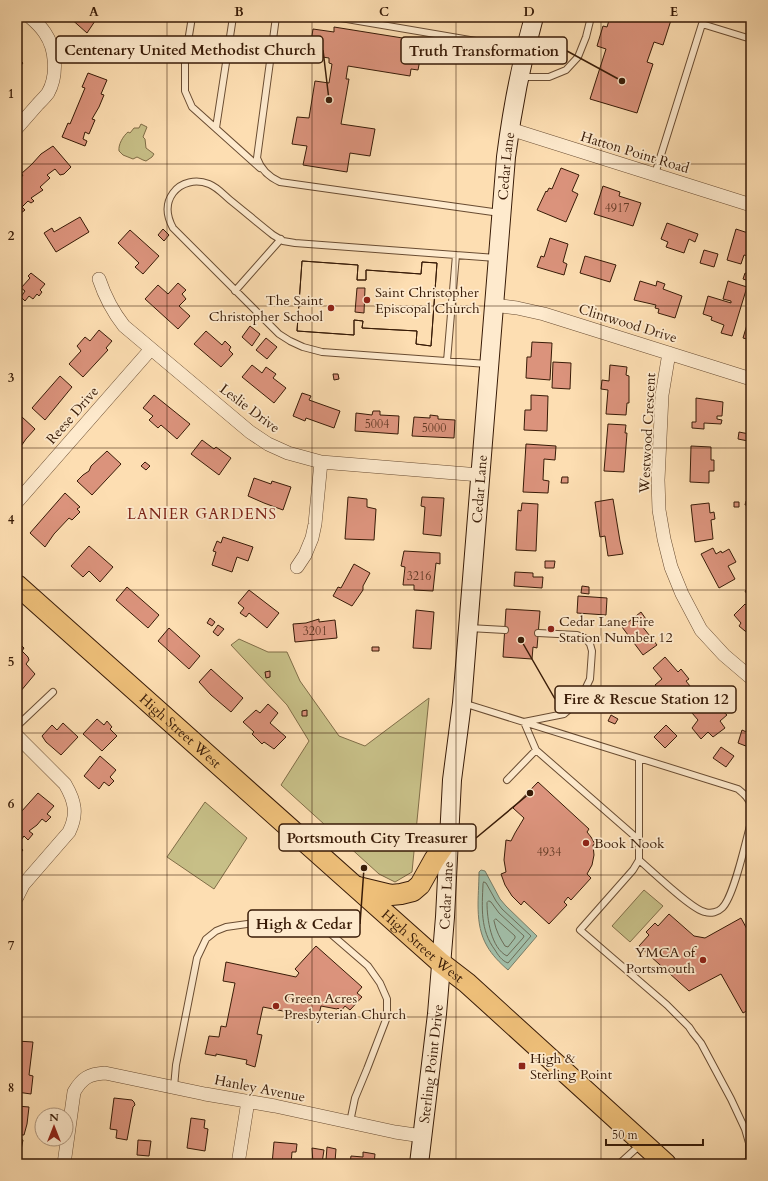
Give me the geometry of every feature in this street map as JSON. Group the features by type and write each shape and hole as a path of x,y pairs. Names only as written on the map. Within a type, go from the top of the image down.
{"main road":[{"name":"Cedar Lane","path":"441,963 445,917 452,780 462,702 506,158 519,77 534,17"},
{"name":"High Street West","path":"17,585 441,963 467,983 666,1164"},
{"path":"356,887 391,895 413,891 420,885 434,860 449,838"},
{"name":"Sterling Point Drive","path":"419,1164 437,1014 441,963"}],"street":[{"path":"17,128 48,93 54,72 54,59 46,34 30,17"},
{"name":"Hatton Point Road","path":"510,129 751,205"},
{"name":"Leslie Drive","path":"99,280 115,315 124,326 250,432 268,444 288,453 321,462 480,475"},
{"name":"Clintwood Drive","path":"494,305 544,314 751,379"},
{"name":"Reese Drive","path":"17,502 151,349"},
{"name":"Westwood Crescent","path":"669,353 662,395 658,480 659,510 671,567 682,594 701,630 724,655 751,678"},
{"path":"297,567 305,555 312,538 315,524 321,462"},
{"path":"17,736 65,784 71,794 74,804 74,815 69,832 23,885 17,895"},
{"name":"Hanley Avenue","path":"64,1164 74,1092 79,1084 87,1077 105,1073 395,1132 422,1136"},
{"path":"238,1164 248,1101"}],"lane":[{"path":"192,17 185,60 185,91 192,107 271,178 280,182 502,213"},
{"path":"216,128 233,17"},
{"path":"263,170 257,158 276,17"},
{"path":"335,17 525,49"},
{"path":"519,77 549,77 566,70 578,57 586,37 591,17"},
{"path":"655,174 702,24 751,39"},
{"path":"489,364 322,352 303,347 290,341 279,334 173,228 169,220 167,210 173,193 182,185 199,181 213,186 273,235 295,244 498,258"},
{"path":"235,291 281,239"},
{"path":"447,361 456,255"},
{"path":"468,628 505,630"},
{"path":"524,722 564,714 580,700 590,679 592,651 590,644 585,638 577,635 538,633"},
{"path":"17,726 53,692"},
{"path":"462,702 738,789 746,796 751,806"},
{"path":"524,722 536,750 639,840"},
{"path":"507,780 536,750"},
{"path":"639,758 639,860 633,870 580,930 667,1005 689,1027 701,1043 731,1099 745,1129 749,1158 746,1164"},
{"path":"639,860 694,907 705,912 716,912 723,908 731,895 751,822"},
{"path":"174,1087 176,1065 197,958 206,939 216,931 226,927 290,918 308,920 324,928 368,966 380,983 387,999 387,1017 355,1098 350,1122"},
{"path":"619,1164 642,1143"}],"shaded area":[{"path":"141,124 147,127 143,137 145,139 146,148 154,154 146,161 137,157 133,159 123,155 119,151 120,143 124,136 128,132 130,133 134,128 139,128"},
{"path":"239,639 268,652 287,652 300,681 339,736 365,746 429,698 412,872 395,882 379,874 281,785 309,741 287,705 231,645"},
{"path":"205,802 247,838 214,889 167,857"},
{"path":"644,890 663,906 630,942 612,926"}],"water":[{"path":"481,870 485,871 500,899 537,936 508,970 496,959 489,949 480,929 478,900 479,872"}],"building":[{"path":"69,17 99,17 87,33"},
{"path":"610,17 672,17 663,45 654,42 647,62 653,64 637,113 590,99 606,49 597,46 603,26 607,27"},
{"path":"334,27 415,40 414,47 422,49 418,70 411,69 410,76 348,66 346,79 349,79 341,124 375,129 370,156 350,153 347,172 303,165 307,146 292,144 297,117 309,118 315,81 329,83 332,64 329,63 329,58 309,55 313,29 334,32"},
{"path":"17,58 23,63 17,70"},
{"path":"88,73 107,80 101,94 104,95 92,119 95,120 89,134 85,132 83,139 87,141 85,146 62,137 68,123 70,124 85,88 82,87"},
{"path":"53,146 71,167 64,174 60,175 55,169 47,175 50,178 40,187 43,190 31,198 34,201 31,203 28,201 22,207 25,210 21,213 17,209 17,183 23,175 21,174 41,154"},
{"path":"561,168 579,175 572,191 578,194 566,222 537,210 546,191 547,192 549,188 552,189"},
{"path":"603,186 620,192 619,196 641,203 633,226 594,214"},
{"path":"80,217 89,232 56,252 44,233 52,228 54,232"},
{"path":"667,223 698,234 695,242 689,239 684,253 666,247 668,242 661,239"},
{"path":"163,229 169,235 164,241 158,235"},
{"path":"736,229 751,234 751,257 744,255 741,264 727,260"},
{"path":"130,230 159,256 143,274 135,267 139,263 118,243"},
{"path":"550,238 568,244 563,262 567,264 564,275 537,267 541,256 544,257"},
{"path":"704,250 718,254 714,267 700,263"},
{"path":"585,256 616,265 610,282 580,273"},
{"name":"Saint Christopher Episcopal Church","path":"302,261 358,265 357,280 366,280 366,270 421,274 422,262 437,263 431,346 416,344 417,331 362,328 363,321 354,320 354,335 297,331","holes":["357,288 365,288 364,313 355,312"]},
{"name":"Saint Christopher Episcopal Church","path":"302,261 358,265 357,280 366,280 366,270 421,274 422,262 437,263 431,346 416,344 417,331 362,328 363,321 354,320 354,335 297,331"},
{"path":"31,273 45,284 40,290 42,292 39,296 37,294 33,299 29,296 25,301 21,297 25,291 21,288 30,278 28,276"},
{"path":"745,273 751,275 749,281 743,279"},
{"path":"640,281 656,286 657,281 665,284 663,289 682,296 675,318 658,313 659,309 655,308 656,305 634,300"},
{"path":"728,281 747,287 732,336 721,333 724,325 711,320 712,317 703,314 708,296 731,303 731,301 723,299"},
{"path":"178,283 186,290 182,294 186,299 179,306 190,316 178,329 145,299 158,285 168,294"},
{"path":"17,306 22,311 18,315 21,317 17,322"},
{"path":"749,318 751,319 751,340 743,338"},
{"path":"250,326 260,334 252,346 242,337"},
{"path":"99,330 112,341 106,348 108,350 83,377 69,364 81,351 77,346 85,337 90,341"},
{"path":"206,331 222,345 225,341 231,347 229,350 233,354 221,367 194,344"},
{"path":"266,338 277,347 267,359 256,350"},
{"path":"532,342 552,343 550,380 526,378 527,357 531,357"},
{"path":"553,362 571,363 570,389 552,388"},
{"path":"252,365 262,373 266,367 276,374 273,378 286,388 274,403 242,377"},
{"path":"610,365 627,367 626,375 629,376 629,403 627,403 626,415 606,414 608,390 601,389 602,380 609,381"},
{"path":"333,374 338,374 339,379 334,380"},
{"path":"60,376 72,387 45,420 32,408"},
{"path":"302,393 311,396 309,400 340,411 334,428 306,418 305,421 293,416"},
{"path":"154,395 190,424 177,439 161,425 158,428 149,420 153,416 143,408"},
{"path":"531,395 548,396 547,431 524,430 525,410 531,410"},
{"path":"696,398 723,402 722,416 717,416 717,419 722,420 721,424 704,423 704,429 692,428 692,422 696,422"},
{"path":"373,411 380,411 380,415 399,416 398,434 355,431 356,413 372,415"},
{"path":"430,415 438,416 438,419 455,420 454,438 412,436 414,417 430,418"},
{"path":"22,417 35,429 17,452 17,422"},
{"path":"608,424 626,425 625,433 627,433 624,472 604,471"},
{"path":"739,432 749,434 748,441 738,439"},
{"path":"202,440 214,449 216,447 231,458 219,475 191,454"},
{"path":"526,444 556,446 555,460 544,459 543,480 549,481 548,493 523,492"},
{"path":"691,446 711,447 711,460 714,460 714,471 709,471 709,483 690,482"},
{"path":"107,451 121,464 92,495 77,481 89,471 91,466"},
{"path":"145,462 150,466 146,470 141,466"},
{"path":"562,477 568,477 568,483 561,483"},
{"path":"254,478 271,484 272,481 291,487 283,510 248,496"},
{"path":"65,493 80,507 77,509 80,512 72,520 69,518 54,534 45,547 30,533"},
{"path":"348,497 367,499 367,507 376,509 374,540 345,539"},
{"path":"422,497 444,498 441,536 423,534 425,507 421,506"},
{"path":"613,499 623,554 608,556 605,536 600,537 595,502"},
{"path":"746,501 751,501 751,505 745,505"},
{"path":"734,502 739,502 739,507 734,507"},
{"path":"522,503 538,504 536,551 516,550 518,510 521,511"},
{"path":"709,503 710,513 714,512 715,519 711,520 713,539 695,542 691,505"},
{"path":"223,537 253,547 248,561 237,557 232,572 212,565 216,552 213,551 217,541 221,543"},
{"path":"89,546 113,567 100,582 89,571 83,577 71,566"},
{"path":"713,548 716,554 721,551 722,553 729,549 736,562 728,566 735,579 719,588 701,554"},
{"path":"404,551 440,553 440,564 436,563 433,591 414,590 414,585 403,585 405,567 401,566"},
{"path":"545,561 555,561 554,568 545,568"},
{"path":"354,564 370,573 363,586 363,590 352,606 333,596 338,587 341,588"},
{"path":"515,572 533,573 533,577 543,577 542,588 514,586"},
{"path":"582,586 589,587 589,594 581,593"},
{"path":"127,587 159,615 148,628 116,600"},
{"path":"751,587 751,601 745,591"},
{"path":"249,590 279,613 267,628 249,613 246,617 240,613 244,608 238,603"},
{"path":"578,596 607,598 606,615 577,613"},
{"path":"745,604 751,610 751,636 739,626 741,623 734,615"},
{"path":"506,609 540,611 537,648 533,647 532,659 503,657"},
{"path":"416,610 434,612 431,649 413,648"},
{"path":"641,612 648,622 642,626 657,645 643,655 622,627"},
{"path":"210,618 215,622 212,626 207,623"},
{"path":"319,619 319,622 335,620 337,638 295,642 293,624 306,623"},
{"path":"218,625 224,629 218,636 213,632"},
{"path":"169,628 200,656 189,669 158,641"},
{"path":"19,643 24,648 22,651 29,660 26,664 35,674 20,692 17,689 17,645"},
{"path":"372,647 379,647 379,651 372,651"},
{"path":"665,657 678,672 681,669 689,679 686,681 690,686 677,698 673,693 666,698 655,685 662,679 653,668"},
{"path":"211,669 243,698 231,712 211,695 199,682"},
{"path":"270,671 270,677 266,678 265,672"},
{"path":"698,697 710,712 717,706 727,715 720,721 725,728 713,737 708,732 701,739 692,728 698,720 686,706"},
{"path":"268,704 278,713 270,723 286,737 274,749 264,742 262,744 252,734 254,732 243,722 256,710 260,713"},
{"path":"307,710 307,716 302,716 302,711"},
{"path":"611,715 618,719 615,724 608,721"},
{"path":"97,719 104,725 107,721 112,727 110,729 117,736 102,751 83,734"},
{"path":"63,723 78,737 61,755 46,742 42,736 52,725 57,730"},
{"path":"666,725 677,736 665,748 654,737"},
{"path":"742,730 751,734 751,748 738,743"},
{"path":"721,747 734,756 726,767 713,758"},
{"path":"100,756 116,770 110,777 114,781 109,786 104,782 99,789 84,776"},
{"path":"538,782 589,829 587,832 595,844 593,845 594,855 592,865 587,874 591,878 571,900 568,897 564,902 567,905 549,924 524,901 521,905 512,896 505,885 501,874 506,872 504,860 506,840 511,841 524,818 513,808"},
{"path":"38,793 54,806 47,814 51,817 46,822 42,819 29,831 33,834 28,840 24,836 19,843 21,844 19,846 23,850 17,857 17,812 19,810 21,812"},
{"name":"YMCA of Portsmouth","path":"669,914 694,936 705,938 741,918 748,931 751,929 751,1011 750,1009 743,1013 721,974 689,991 639,946 649,935 646,932 655,923 658,926"},
{"name":"Green Acres Presbyterian Church","path":"316,946 362,987 357,993 362,997 350,1010 345,1006 341,1011 338,1008 321,1006 318,1019 305,1016 304,1019 287,1015 288,1012 263,1007 257,1034 262,1035 255,1067 246,1064 247,1060 216,1054 216,1056 205,1054 209,1036 219,1037 221,1026 226,1027 235,983 223,981 226,962 296,977 299,973 295,969"},
{"path":"751,1028 751,1037 747,1030"},
{"path":"17,1041 33,1042 29,1075 33,1076 31,1094 17,1092"},
{"path":"114,1098 132,1100 135,1105 133,1107 127,1140 116,1138 117,1130 110,1129"},
{"path":"17,1106 29,1107 24,1135 21,1135 20,1139 23,1140 21,1150 17,1149"},
{"path":"191,1118 205,1120 204,1128 208,1129 205,1151 187,1148"},
{"path":"138,1140 151,1141 149,1156 137,1155"},
{"path":"274,1142 297,1144 296,1152 292,1152 291,1164 272,1164"},
{"path":"327,1147 336,1149 335,1162 326,1160"},
{"path":"312,1148 324,1150 322,1163 313,1164"},
{"path":"363,1152 375,1154 374,1164 350,1163 351,1156 363,1157"}],"place":[{"name":"Truth Transformation","path":"622,81"},
{"name":"Centenary United Methodist Church","path":"329,100"},
{"name":"Saint Christopher Episcopal Church","path":"367,300"},
{"name":"The Saint Christopher School","path":"331,308"},
{"name":"Cedar Lane Fire Station Number 12","path":"551,629"},
{"name":"Fire & Rescue Station 12","path":"521,640"},
{"name":"Portsmouth City Treasurer","path":"530,793"},
{"name":"Book Nook","path":"586,843"},
{"name":"High & Cedar","path":"364,868"},
{"name":"YMCA of Portsmouth","path":"703,960"},
{"name":"Green Acres Presbyterian Church","path":"276,1006"},
{"name":"High & Sterling Point","path":"522,1066"}],"district":[{"name":"LANIER GARDENS","path":"202,514"}]}
